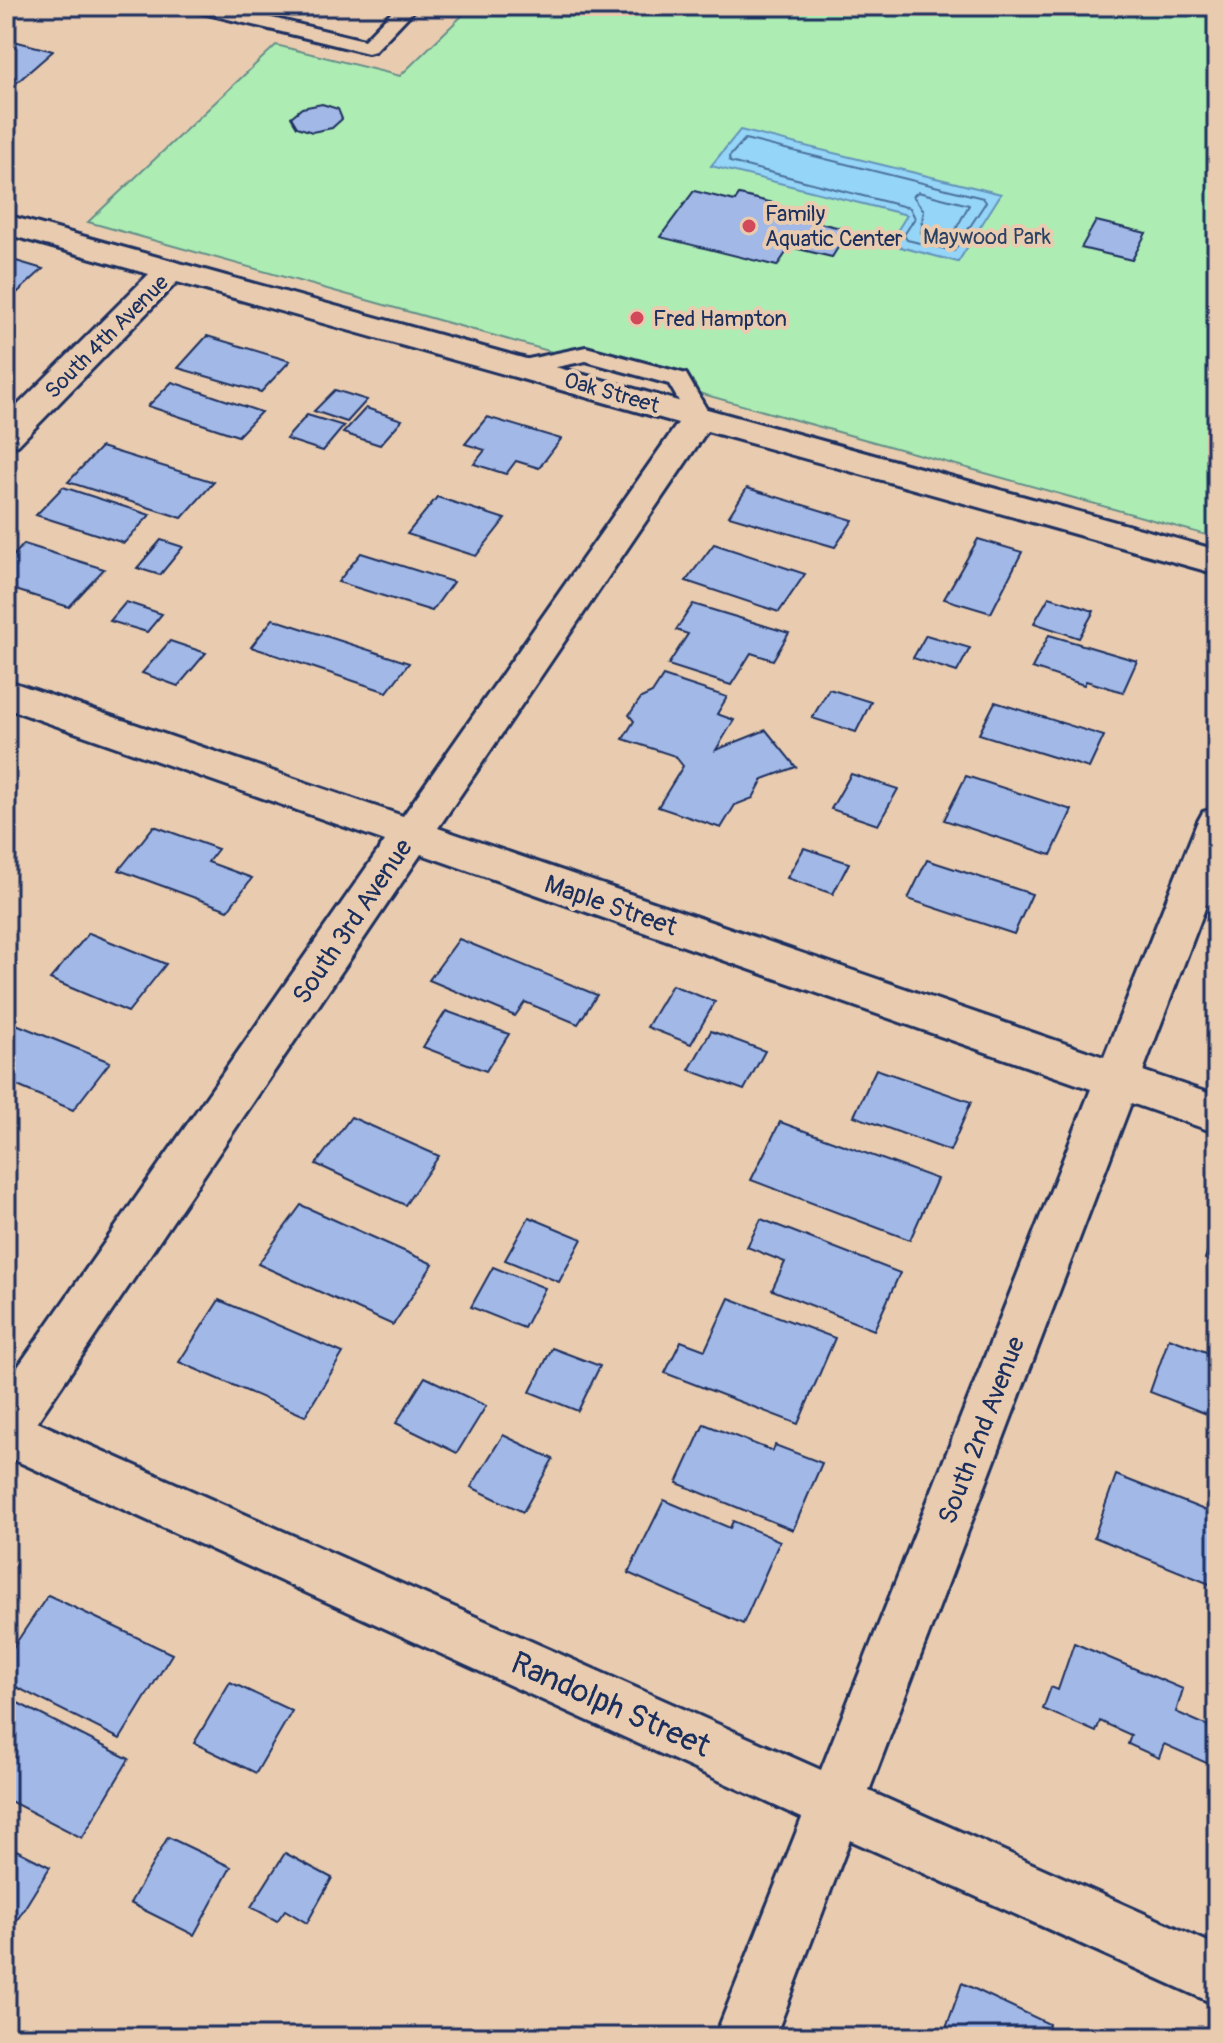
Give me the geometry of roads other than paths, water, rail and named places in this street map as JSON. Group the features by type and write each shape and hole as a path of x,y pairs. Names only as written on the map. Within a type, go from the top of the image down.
{"street":[{"name":"Oak Street","path":"6,224 1217,562"},
{"name":"South 4th Avenue","path":"6,437 172,269"},
{"name":"South 3rd Avenue","path":"6,1425 699,417"},
{"name":"Maple Street","path":"6,694 1217,1115"},
{"name":"South 2nd Avenue","path":"745,2037 1217,823"},
{"name":"Randolph Street","path":"6,1432 1217,1976"}],"lane":[{"path":"198,6 368,47 408,6"}],"water":[{"path":"740,130 1001,194 958,262 889,244 907,215 711,166"}],"place":[{"name":"Family Aquatic Center","path":"749,226"},
{"name":"Fred Hampton","path":"637,318"}],"park label":[{"name":"Maywood Park","path":"987,236"}]}
